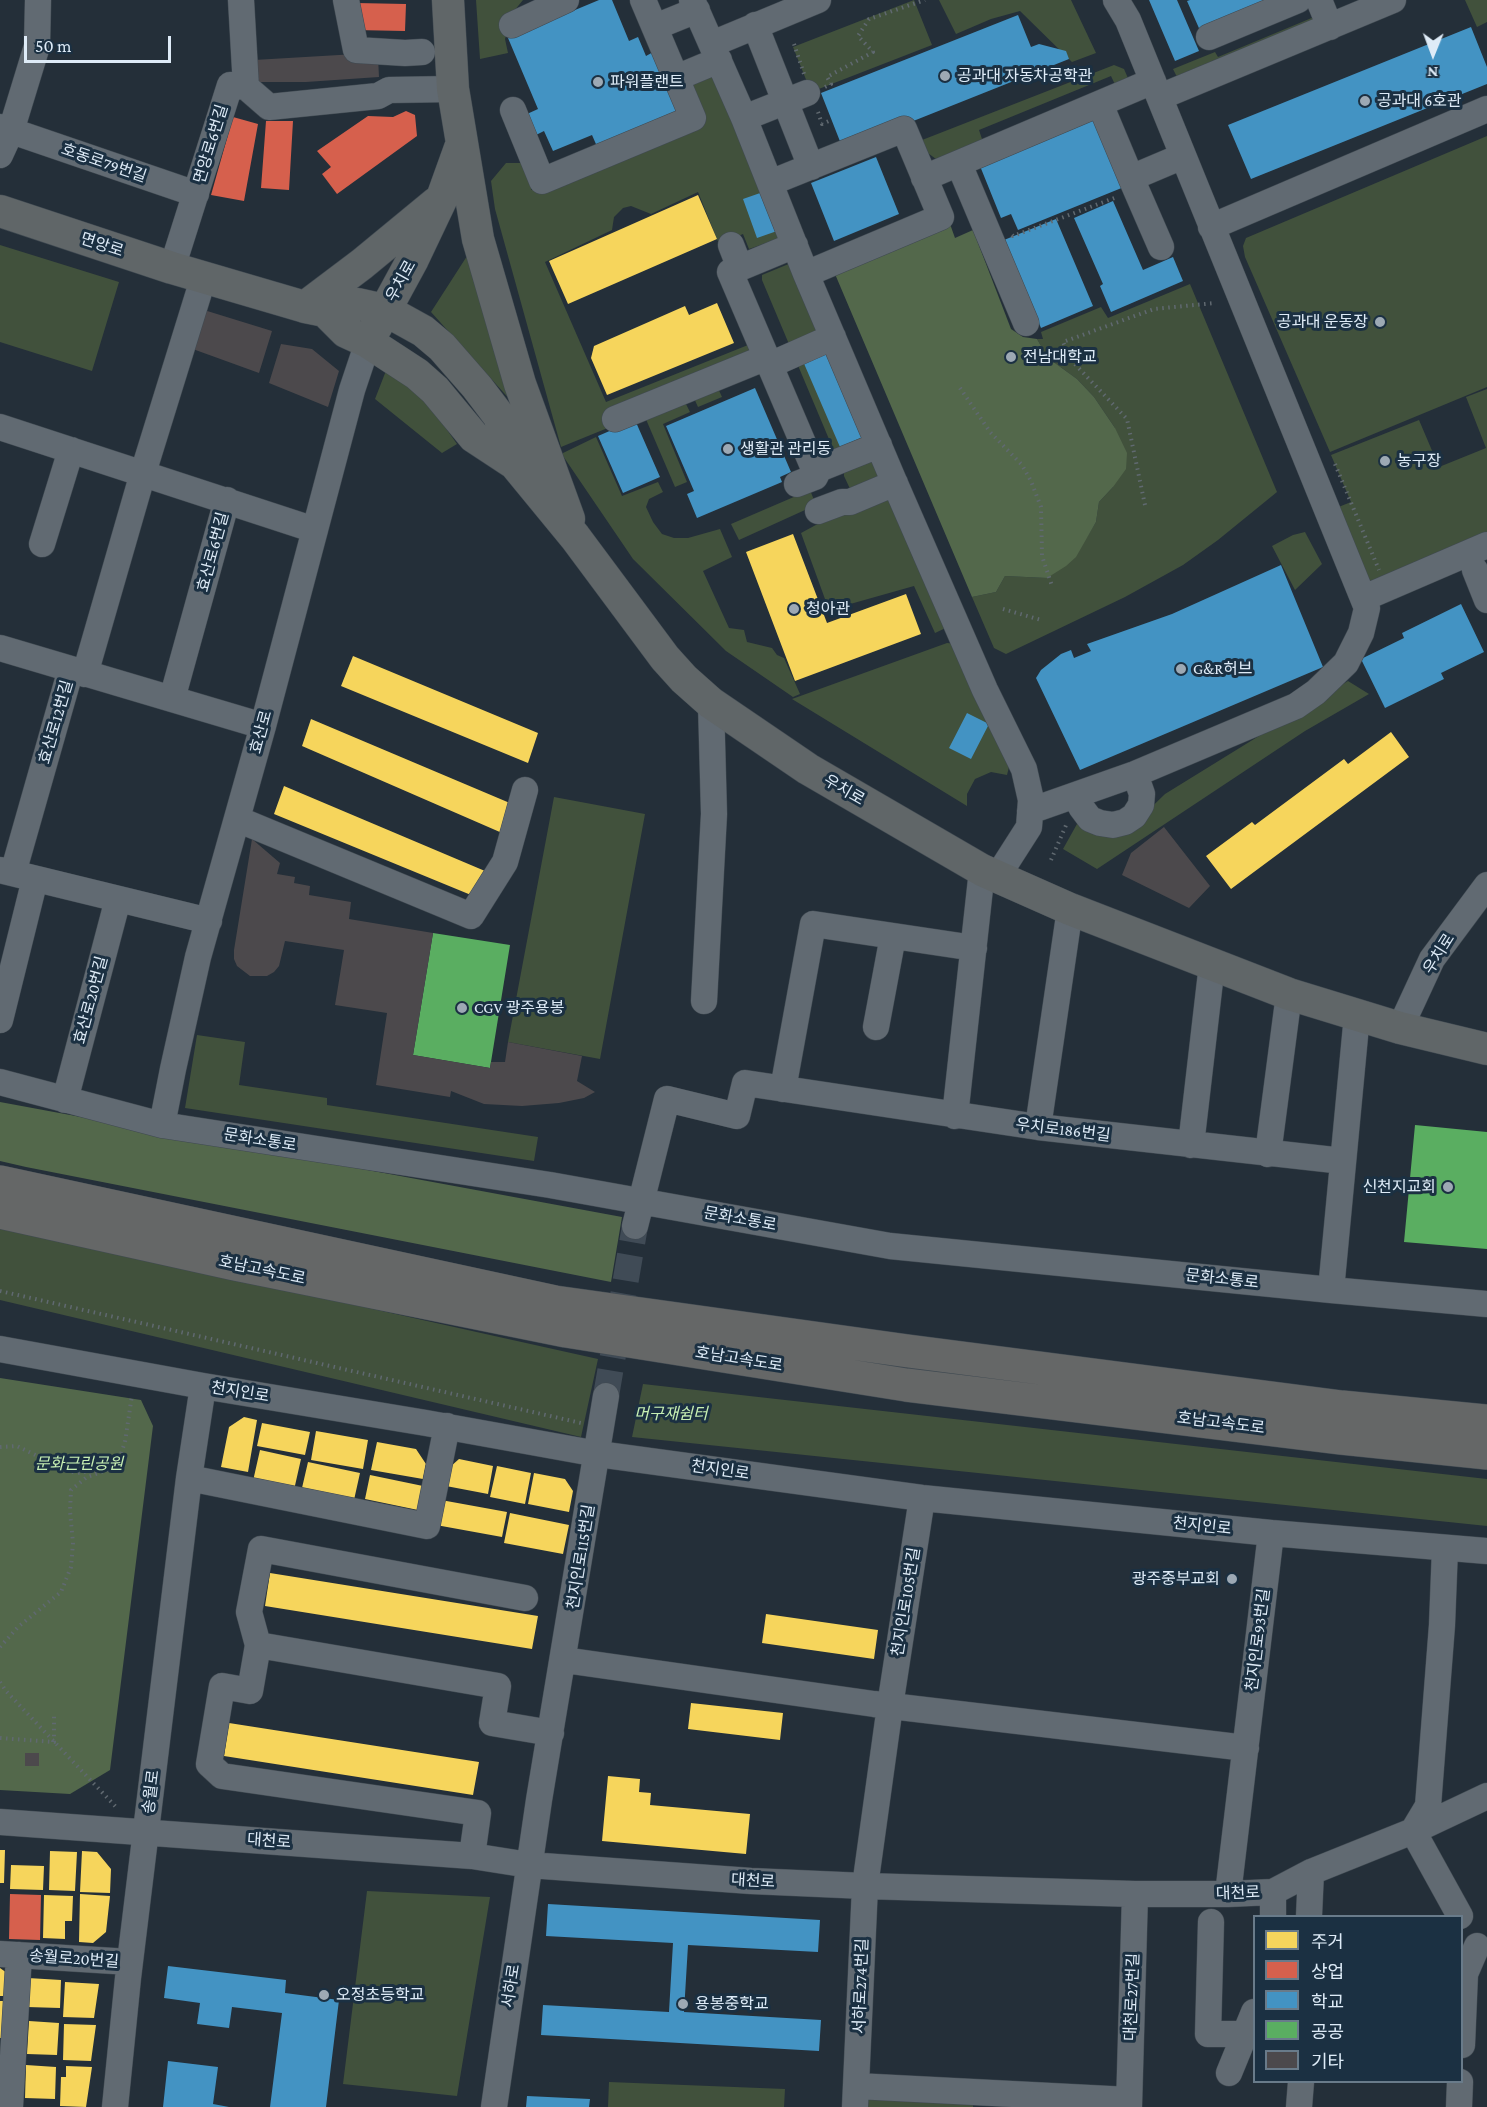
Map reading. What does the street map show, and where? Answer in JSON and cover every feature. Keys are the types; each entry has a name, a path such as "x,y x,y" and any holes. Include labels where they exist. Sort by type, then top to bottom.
{"highway":[{"name":"호남고속도로","path":"0,1182 555,1302 919,1353 1342,1407 1487,1421"},
{"name":"호남고속도로","path":"0,1212 234,1264 577,1333 906,1385 1341,1438 1487,1453"}],"main road":[{"name":"우치로","path":"448,0 453,89 461,147 442,198 413,259 385,310 433,339 477,387 499,416 515,464"},
{"path":"461,147 478,239 503,326 520,384 575,537"},
{"path":"315,309 365,261 442,198"},
{"name":"면앙로","path":"0,211 172,267 315,309 346,332 368,342"},
{"name":"면앙로","path":"315,309 358,304 385,310"},
{"path":"368,342 385,310"},
{"name":"우치로","path":"368,342 417,374 435,390 474,437 515,464 575,537 665,658 684,679 711,703 808,768 990,873 1070,909 1289,994 1400,1028 1487,1049"}],"street":[{"name":"면앙로6번길","path":"172,267 230,85 246,87 241,0"},
{"path":"346,0 356,50 422,52"},
{"path":"512,25 566,0"},
{"path":"513,110 542,181 693,118 643,0"},
{"path":"676,78 755,25 818,0"},
{"path":"1030,811 1072,803 1296,706 1316,692 1346,663 1364,624 1367,608 1128,20 1116,0"},
{"path":"1209,37 1298,0"},
{"path":"1319,0 1330,27"},
{"path":"924,178 1100,104 1156,89 1330,27 1393,0"},
{"path":"655,27 694,5 744,118 806,274 895,483 985,690 1024,769 1031,800 1029,827 990,873 974,948 955,1116"},
{"path":"0,155 6,129 37,46 38,10"},
{"path":"755,25 804,95 811,167"},
{"path":"246,87 269,107 378,96 389,90 453,89"},
{"path":"744,118 804,95"},
{"path":"1100,104 1161,247"},
{"path":"1211,227 1487,109"},
{"name":"호동로79번길","path":"6,129 196,194"},
{"path":"771,183 904,129 940,218 806,274"},
{"path":"1134,184 1183,156"},
{"path":"959,164 1026,323"},
{"path":"795,244 736,256 730,272 814,467 822,468 879,445"},
{"path":"143,473 204,276"},
{"path":"615,419 833,337"},
{"name":"효산로","path":"162,1125 177,1047 208,921 263,726 352,390 368,342"},
{"name":"효산로6번길","path":"0,427 315,530"},
{"path":"42,544 71,450"},
{"path":"797,484 815,477 822,468"},
{"path":"822,468 842,502"},
{"name":"효산로12번길","path":"16,874 41,775 114,576 143,473"},
{"path":"818,511 895,483"},
{"name":"효산로6번길","path":"172,699 227,500"},
{"path":"1364,598 1487,545"},
{"path":"1475,570 1487,600"},
{"name":"효산로12번길","path":"0,648 263,726"},
{"path":"704,1001 714,814 711,703"},
{"path":"1072,803 1090,819 1100,823 1113,825 1125,822 1134,816 1141,805 1142,794 1135,774"},
{"path":"237,819 471,916 505,862 525,790"},
{"path":"0,1020 16,874 208,921"},
{"name":"우치로","path":"1400,1028 1432,959 1487,885"},
{"name":"효산로20번길","path":"65,1100 118,899"},
{"path":"1038,1127 1070,909"},
{"path":"783,1089 813,924 974,948"},
{"path":"876,1027 893,936"},
{"path":"1191,1145 1212,964"},
{"path":"1268,1154 1289,994"},
{"path":"1331,1290 1358,1015"},
{"name":"문화소통로","path":"0,1083 162,1125 642,1201 890,1246 1487,1304"},
{"name":"우치로186번길","path":"642,1201 667,1100 737,1116 745,1083 1038,1127 1343,1161"},
{"path":"635,1226 642,1201"},
{"name":"천지인로","path":"0,1349 598,1454 922,1498 1271,1533 1487,1551"},
{"name":"송월로","path":"115,2107 130,1962 189,1478 203,1386"},
{"name":"천지인로115번길","path":"529,1865 606,1396"},
{"path":"189,1478 427,1526 447,1426"},
{"name":"천지인로105번길","path":"865,1886 922,1498"},
{"name":"천지인로93번길","path":"1228,1894 1271,1533"},
{"path":"1445,1548 1442,1625 1428,1806 1413,1831 1459,1915"},
{"path":"472,1856 478,1813 222,1776 209,1764 222,1686 250,1691 258,1645 249,1612 261,1549 525,1598"},
{"path":"258,1645 498,1686 492,1723 551,1733"},
{"path":"564,1660 890,1706 1246,1748"},
{"name":"대천로","path":"0,1822 472,1856 529,1865 751,1881 1135,1894 1228,1894 1273,1904 1311,1872 1413,1831 1487,1796"},
{"name":"서하로","path":"494,2107 529,1865"},
{"path":"1309,1915 1311,1872"},
{"name":"서하로274번길","path":"865,1886 856,2097 986,2093"},
{"name":"대천로27번길","path":"986,2093 1129,2103 1135,1894"},
{"path":"1211,1922 1208,2034 1250,2023"},
{"path":"1463,1922 1482,1955 1465,1974 1463,2010"},
{"name":"송월로20번길","path":"10,2106 9,1955 130,1962"},
{"path":"1229,2073 1250,2023"},
{"path":"1299,2107 1301,2083"},
{"path":"1458,2107 1460,2083"}],"path":[{"path":"804,95 831,84 827,77 873,52 858,36 869,20 925,0"},
{"path":"1008,226 1013,236 1134,184"},
{"path":"1145,505 1127,418 1071,360 1063,342 1154,309 1215,303"},
{"path":"960,388 990,432 1022,465 1030,481 1041,507 1042,556 1052,586"},
{"path":"1334,461 1380,571 1386,568"},
{"path":"1003,609 1041,620"},
{"path":"1051,860 1070,818 1072,803"},
{"path":"0,1291 601,1428"},
{"path":"0,1647 18,1627 61,1592 71,1567 74,1543 70,1511 71,1490 87,1478 116,1468 125,1442 132,1391"},
{"path":"0,1447 17,1446 68,1471 77,1473 113,1468"},
{"path":"0,1682 116,1806"},
{"path":"54,1715 54,1742"},
{"path":"0,1738 54,1742"}],"green space":[{"path":"476,0 523,0 514,11 505,39 508,53 480,59"},
{"path":"914,0 932,45 811,92 793,47"},
{"path":"939,0 1071,0 1096,53 1072,62 1020,11 991,19 956,34"},
{"path":"1465,0 1487,0 1487,22 1477,27"},
{"path":"1314,17 1319,28 1181,85 1173,69 1215,52 1218,57"},
{"path":"1114,65 1124,69 1131,85 1118,91 1111,76 979,130 985,148 936,159 917,142"},
{"path":"712,75 727,111 733,114 781,238 749,249 743,234 719,244 698,192 651,214 631,206 623,208 614,217 612,230 545,262 606,402 753,343 763,364 716,384 722,397 698,407 692,394 683,398 690,412 663,424 687,482 675,487 645,417 647,412 561,447 495,209 491,181 506,163 524,163 531,179 531,190 704,120 689,84"},
{"name":"공과대 운동장","path":"1487,136 1487,387 1330,452 1245,257 1243,246 1246,238"},
{"path":"950,224 955,238 973,230 1011,329 1023,337 1037,339 1048,358 1077,379 1094,397 1115,428 1127,453 1126,469 1099,502 1096,522 1076,557 1047,578 1005,576 996,592 972,597 835,274"},
{"path":"478,239 549,443 431,312"},
{"path":"0,245 119,282 92,371 0,342"},
{"path":"791,263 870,443 834,451 762,280 762,275"},
{"path":"1190,284 1277,492 1183,565 1125,597 1006,654 994,648 972,597 996,592 1005,576 1047,578 1087,537 1096,522 1099,502 1113,487 1115,428 1094,397 1077,379 1048,358 1037,339 1043,339 1041,332 1101,307 1108,318"},
{"path":"389,363 412,380 457,444 442,453 375,399"},
{"path":"1487,389 1487,539 1371,586 1336,508 1351,502 1331,455 1419,420 1439,467 1486,448 1466,397"},
{"path":"596,437 622,496 658,482 663,492 649,499 646,507 662,534 674,538 688,538 720,529 732,557 703,571 729,628 744,630 747,642 772,648 777,655 784,658 800,694 793,697 726,651 633,559 563,456 563,453"},
{"path":"875,455 884,480 852,493 844,476 844,470"},
{"path":"888,486 950,626 935,633 914,586 829,610 801,533"},
{"path":"810,490 816,505 739,540 731,524"},
{"path":"1305,532 1322,564 1295,590 1272,546 1293,535"},
{"path":"947,643 958,644 1009,767 1007,775 991,772 975,779 967,794 967,806 792,699"},
{"path":"1348,681 1369,694 1305,731 1097,869 1063,849 1077,824 1086,822 1129,829 1165,794"},
{"path":"554,797 645,814 600,1059 508,1042"},
{"path":"197,1035 245,1042 239,1085 327,1098 327,1105 538,1137 534,1161 185,1108"},
{"path":"0,1102 622,1217 611,1282 0,1161"},
{"path":"0,1226 598,1359 581,1437 0,1300"},
{"name":"문화근린공원","path":"0,1378 141,1400 153,1426 110,1770 70,1794 0,1790"},
{"name":"머구재쉼터","path":"643,1384 1487,1479 1487,1526 632,1437"},
{"path":"367,1891 490,1897 457,2096 343,2084"},
{"path":"609,2082 785,2089 784,2107 608,2107"},
{"path":"872,2091 973,2098 973,2107 861,2107"}],"building: 주거":[{"path":"698,195 717,239 568,304 549,261"},
{"path":"717,303 734,343 607,395 591,358 594,346 685,306 689,315"},
{"name":"청아관","path":"793,534 827,623 906,594 921,634 795,681 746,552"},
{"path":"353,656 538,733 528,763 341,686"},
{"path":"311,719 524,809 509,836 302,746"},
{"path":"1391,732 1409,757 1231,889 1206,856 1252,822 1255,825 1344,759 1348,764"},
{"path":"284,786 485,871 471,895 274,814"},
{"path":"244,1417 257,1420 248,1472 221,1467 229,1427"},
{"path":"262,1423 310,1432 305,1455 257,1446"},
{"path":"316,1431 368,1440 363,1469 311,1460"},
{"path":"377,1442 416,1449 426,1464 423,1479 371,1470"},
{"path":"260,1450 301,1459 294,1490 253,1481"},
{"path":"459,1459 493,1466 488,1494 446,1486 450,1467"},
{"path":"308,1462 360,1473 354,1500 302,1488"},
{"path":"497,1466 531,1473 525,1504 490,1497"},
{"path":"534,1473 565,1479 573,1491 569,1512 528,1504"},
{"path":"370,1475 423,1486 418,1510 365,1499"},
{"path":"441,1500 507,1512 502,1537 436,1525"},
{"path":"510,1513 569,1525 563,1554 504,1543"},
{"path":"270,1573 538,1616 532,1649 265,1606"},
{"path":"766,1614 878,1630 874,1659 762,1643"},
{"path":"691,1703 783,1713 780,1740 688,1729"},
{"path":"229,1723 479,1762 473,1795 224,1756"},
{"path":"608,1776 640,1779 639,1792 651,1793 650,1805 750,1814 746,1854 602,1841"},
{"path":"0,1850 5,1850 4,1883 0,1883"},
{"path":"50,1851 77,1852 75,1891 49,1890"},
{"path":"82,1851 97,1852 111,1869 110,1893 80,1892"},
{"path":"11,1865 44,1866 43,1890 10,1889"},
{"path":"80,1894 110,1896 106,1932 93,1943 79,1942"},
{"path":"44,1895 73,1896 72,1921 65,1921 65,1939 43,1938"},
{"path":"0,1968 7,1973 6,1996 0,1996"},
{"path":"28,1978 61,1980 60,2008 27,2007"},
{"path":"65,1982 99,1984 94,2018 63,2017"},
{"path":"0,2001 4,2001 2,2038 0,2038"},
{"path":"29,2021 59,2023 57,2055 27,2054"},
{"path":"64,2024 96,2025 91,2061 63,2060"},
{"path":"26,2065 56,2067 55,2099 25,2098"},
{"path":"66,2066 92,2067 86,2107 60,2106 61,2077 66,2077"}],"building: 상업":[{"path":"356,3 406,4 405,31 355,30"},
{"path":"406,111 415,115 417,136 337,194 322,174 331,167 317,151 368,116 393,117"},
{"path":"233,117 258,124 244,201 211,195"},
{"path":"266,121 293,121 289,190 261,188"},
{"path":"10,1894 41,1895 40,1940 9,1939"}],"building: 학교":[{"name":"파워플랜트","path":"599,0 612,0 629,41 638,37 646,56 655,51 683,116 599,151 592,135 553,151 544,131 536,135 527,114 538,109 508,38"},
{"path":"1149,0 1177,0 1199,51 1175,61"},
{"path":"1285,0 1202,35 1187,1"},
{"name":"공과대 자동차공학관","path":"1018,15 1031,47 1039,44 1066,51 1069,59 843,149 821,93"},
{"name":"공과대 6호관","path":"1471,27 1487,67 1487,84 1251,179 1228,125"},
{"path":"1096,118 1124,187 1018,230 1011,214 1001,218 980,166"},
{"path":"876,157 899,214 834,241 811,183"},
{"path":"763,192 777,231 757,238 743,199"},
{"path":"1113,201 1143,270 1173,257 1183,281 1111,312 1100,286 1103,284 1074,218"},
{"path":"1056,219 1093,306 1041,328 1004,240"},
{"path":"821,342 863,437 840,447 799,352"},
{"name":"생활관 관리동","path":"755,388 791,472 780,477 782,482 697,518 687,494 694,491 666,426"},
{"path":"635,420 660,477 623,493 598,436"},
{"name":"G&R허브","path":"1281,565 1323,667 1080,770 1036,678 1041,670 1061,654 1071,650 1074,658 1091,651 1087,644 1172,614"},
{"path":"1461,604 1484,652 1441,673 1444,679 1385,708 1361,659 1404,638 1402,633"},
{"path":"967,713 989,724 971,759 949,748"},
{"path":"548,1904 820,1920 818,1952 688,1945 684,2012 821,2020 819,2051 541,2035 543,2005 669,2012 673,1943 546,1936"},
{"path":"168,1966 286,1980 285,1993 339,2000 326,2107 270,2107 282,2013 232,2007 229,2028 197,2024 200,2003 164,1998"},
{"path":"168,2061 218,2067 213,2104 229,2107 163,2107"},
{"path":"527,2096 590,2099 589,2107 526,2107"}],"building: 공공":[{"path":"433,933 510,945 490,1068 413,1055"},
{"name":"신천지교회","path":"1415,1125 1487,1132 1487,1249 1404,1242"}],"building: 기타":[{"path":"356,54 378,57 379,77 306,82 255,82 254,60"},
{"path":"204,310 272,331 259,373 190,348"},
{"path":"281,344 312,349 339,371 328,407 269,383"},
{"path":"1164,827 1210,886 1189,908 1122,875 1131,853"},
{"path":"252,839 280,863 277,874 295,877 294,883 310,886 309,895 351,902 349,919 433,933 413,1055 490,1068 491,1062 505,1062 508,1042 582,1056 577,1081 595,1092 584,1098 559,1103 522,1106 484,1104 451,1091 450,1097 376,1085 387,1013 335,1005 344,950 285,941 279,966 267,976 250,976 237,966 234,950"},
{"path":"25,1753 39,1753 39,1766 25,1766"}],"tunnel":[{"path":"606,1396 635,1226"}],"place":[{"name":"공과대 자동차공학관","path":"945,76"},
{"name":"파워플랜트","path":"598,82"},
{"name":"공과대 6호관","path":"1365,101"},
{"name":"공과대 운동장","path":"1380,322"},
{"name":"전남대학교","path":"1011,357"},
{"name":"생활관 관리동","path":"728,449"},
{"name":"농구장","path":"1385,461"},
{"name":"청아관","path":"794,609"},
{"name":"G&R허브","path":"1181,669"},
{"name":"CGV 광주용봉","path":"462,1008"},
{"name":"신천지교회","path":"1448,1187"},
{"name":"광주중부교회","path":"1232,1579"},
{"name":"오정초등학교","path":"324,1995"},
{"name":"용봉중학교","path":"683,2004"}]}
